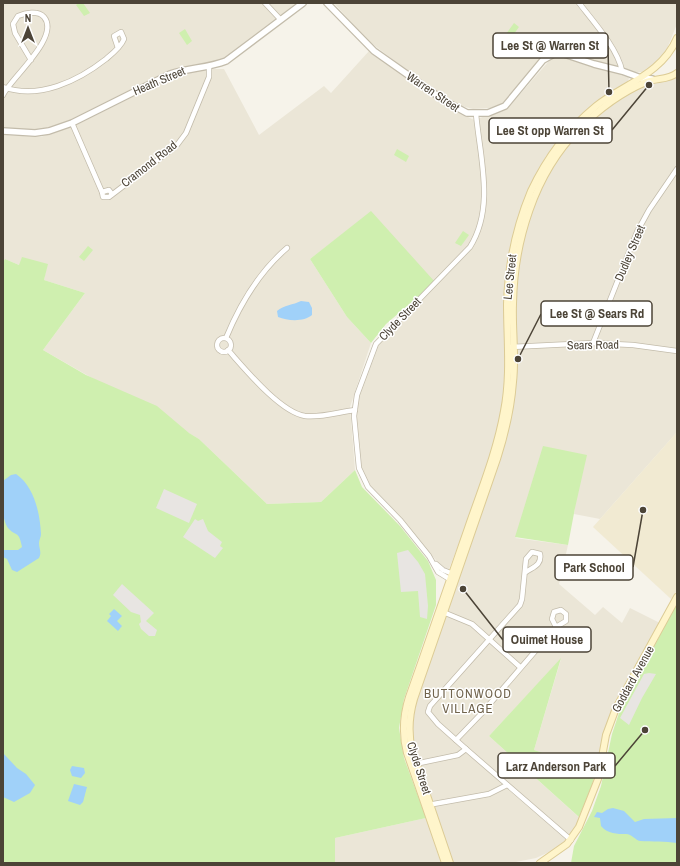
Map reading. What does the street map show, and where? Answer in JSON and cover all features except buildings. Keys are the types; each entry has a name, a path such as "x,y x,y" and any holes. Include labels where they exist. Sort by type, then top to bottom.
{"main road":[{"name":"Lee Street","path":"512,347 507,303 510,268 518,231 535,183 553,153 574,126 608,98 641,78 660,64 675,46 677,38"},
{"path":"660,64 657,73 660,78"},
{"name":"Lee Street","path":"453,578 498,437 508,382 512,347 513,303 517,255 530,209 547,172 571,137 595,114 622,95 640,85 660,78 675,76"},
{"name":"Clyde Street","path":"450,863 404,739 405,714 453,578"},
{"name":"Goddard Avenue","path":"540,863 559,851 570,840 582,822 595,787 606,735 616,708 677,598"},
{"name":"Clyde Street","path":"429,805 444,861"}],"street":[{"path":"265,3 280,19"},
{"name":"Heath Street","path":"3,131 42,132 72,123 170,74 186,69 209,66 226,61 303,3"},
{"name":"Warren Street","path":"327,3 377,53 465,113 476,114 493,111 507,104 538,66 552,54 564,54 641,78 660,78"},
{"path":"579,3 601,31 614,53 622,71"},
{"path":"3,95 5,88 31,60 42,44 46,30 46,20 42,15 37,13 18,16 13,24 15,33 31,60"},
{"path":"5,88 35,90 61,85 89,71 118,48"},
{"name":"Cramond Road","path":"72,123 103,197 105,198 177,145 186,133 209,77 209,66"},
{"name":"Clyde Street","path":"453,578 435,563 400,520 368,487 361,475 354,410 365,372 379,340 458,260 470,247 477,236 483,216 484,190 476,114"},
{"name":"Dudley Street","path":"593,343 637,232 649,210 677,169"},
{"path":"228,350 222,351 217,347 218,341 226,338 235,317 256,282 269,264 287,248"},
{"path":"226,338 231,344 228,350"},
{"name":"Sears Road","path":"512,347 593,343 633,345 677,351"},
{"path":"228,350 275,398 285,406 303,416 354,410"},
{"path":"526,572 520,605 428,709 429,715 466,750 570,840"},
{"path":"442,612 468,621 520,667"},
{"path":"456,740 481,714 556,627"},
{"path":"413,764 458,755 466,750"},
{"path":"429,805 489,794 507,785"}],"shaded area":[{"path":"3,3 299,3 222,61 172,72 83,115 50,129 36,131 3,129"},
{"path":"334,3 677,3 677,24 666,51 652,67 643,72 634,72 587,59 562,49 552,50 544,54 506,102 490,108 473,109 458,105 430,88 366,39"},
{"path":"369,51 456,111 474,120 508,108 549,61 557,56 564,56 583,64 626,75 629,78 628,81 594,104 558,140 546,156 529,188 512,241 506,276 505,375 499,429 475,502 449,569 442,567 400,519 368,487 360,468 355,416 358,397 378,343 434,282 371,212 310,259 347,317 371,343 350,407 355,470 321,502 267,504 199,439 43,350 85,293 44,280 47,264 19,265 5,259 3,262 3,135 41,137 81,121 150,86 181,73 204,69 224,69 259,135 324,86 331,93"},
{"path":"677,78 677,432 600,519 574,514 575,508 515,538 568,545 559,584 595,615 603,607 622,623 630,608 660,623 615,701 605,729 598,771 534,750 561,659 489,736 581,819 562,846 536,858 511,863 453,863 410,733 411,719 509,416 516,280 527,222 538,194 561,152 604,107 628,92 664,79"},
{"path":"677,432 677,591 671,599 593,527"},
{"path":"164,489 197,504 189,523 156,508"},
{"path":"195,519 198,521 203,519 208,531 222,542 220,546 223,548 215,558 183,537"},
{"path":"408,550 418,562 425,574 428,606 427,619 420,617 418,591 401,592 397,553"},
{"path":"122,584 154,613 146,621 157,630 155,636 149,636 141,629 139,624 141,622 140,615 131,612 113,595"},
{"path":"644,674 656,674 629,725 620,718"},
{"path":"426,818 441,863 335,863 335,838"}],"green space":[{"path":"83,3 90,13 84,16 76,5"},
{"path":"514,23 519,27 511,38 506,34"},
{"path":"185,29 192,41 187,45 179,33"},
{"path":"397,149 409,156 406,162 394,155"},
{"path":"371,211 435,282 386,324 371,343 347,317 310,259"},
{"path":"463,231 469,235 461,246 455,243"},
{"path":"88,246 93,250 84,261 79,257"},
{"path":"22,257 48,264 44,280 85,293 43,350 86,375 157,406 189,433 199,439 267,504 321,502 355,470 362,487 400,526 428,561 436,580 436,605 404,699 399,728 404,758 426,818 335,838 335,863 3,863 3,262 5,259 19,265"},
{"path":"543,446 587,455 568,545 515,537"},
{"path":"677,603 677,863 571,863 574,846 592,811 601,786 612,734 619,713"},
{"path":"561,658 534,750 596,770 592,785 579,817 489,736"}],"water":[{"path":"301,301 309,302 312,308 312,315 300,320 278,317 277,311"},
{"path":"16,474 22,479 32,493 39,517 41,534 39,542 39,558 17,572 12,570 7,559 3,557 3,550 18,550 22,547 20,538 8,528 5,523 2,498 3,481 11,475"},
{"path":"114,609 122,616 117,621 122,626 118,631 107,621 111,616 109,614"},
{"path":"3,753 17,768 26,774 35,785 30,793 14,802 3,797"},
{"path":"72,766 84,768 85,773 81,778 72,776 70,770"},
{"path":"74,784 87,787 83,802 80,805 68,801"},
{"path":"613,808 624,811 635,822 644,819 677,818 677,843 640,841 628,834 616,834 607,831 601,826 600,818 594,817 597,812 602,813"}],"place":[{"name":"Lee St opp Warren St","path":"649,85"},
{"name":"Lee St @ Warren St","path":"609,92"},
{"name":"Lee St @ Sears Rd","path":"518,359"},
{"name":"Park School","path":"643,510"},
{"name":"Ouimet House","path":"463,589"},
{"name":"Larz Anderson Park","path":"645,730"}],"district":[{"name":"BUTTONWOOD VILLAGE","path":"468,700"}]}
